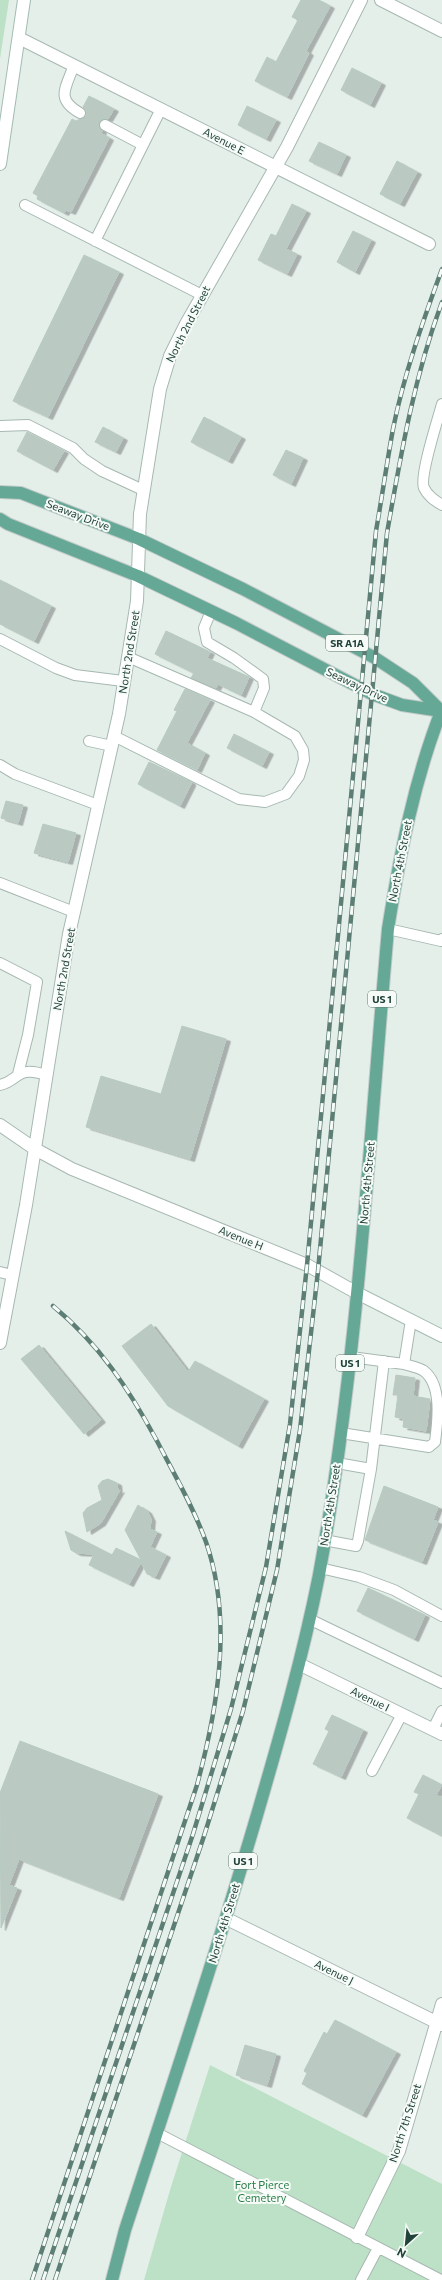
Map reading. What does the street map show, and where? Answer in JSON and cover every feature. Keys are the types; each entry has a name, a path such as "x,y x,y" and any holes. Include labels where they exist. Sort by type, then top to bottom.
{"main road":[{"name":"Seaway Drive","path":"0,492 21,493 138,539 243,589 375,658 413,683 442,711"},
{"name":"Seaway Drive","path":"0,519 8,524 138,576 211,611 372,694 402,705 442,711"},
{"name":"North 4th Street","path":"112,2280 125,2230 227,1919 299,1664 320,1568 337,1463 351,1357 388,929 398,868 412,804 427,751 442,711"}],"street":[{"path":"0,164 24,0"},
{"name":"North 2nd Street","path":"0,1343 35,1149 74,912 113,741 124,681 137,601 138,539 143,490 160,390 170,356 202,295 276,167 361,0"},
{"path":"380,0 442,31"},
{"name":"Avenue E","path":"19,38 429,244"},
{"name":"Avenue H","path":"0,1125 35,1149 72,1169 307,1265 357,1293 442,1336"},
{"name":"Avenue I","path":"299,1664 437,1732"},
{"name":"Avenue J","path":"227,1919 439,2023"},
{"name":"North 7th Street","path":"357,2237 399,2151 439,2023 442,2004"}],"lane":[{"path":"74,66 64,92 64,100 69,107 80,113"},
{"path":"95,241 161,109"},
{"path":"105,126 143,145"},
{"path":"25,205 202,295"},
{"path":"442,404 424,472 423,487 432,499 442,505"},
{"path":"0,426 28,425 73,448 84,459 102,471 143,490"},
{"path":"211,611 204,628 207,642 234,658 263,679 264,688 254,712"},
{"path":"0,639 56,668 75,675 124,681"},
{"path":"89,741 113,741 239,799 265,802 286,794 299,776 304,760 303,750 295,736 254,712 128,657"},
{"path":"0,765 15,774 98,805"},
{"path":"0,883 74,912"},
{"path":"388,929 442,941"},
{"path":"0,963 37,982 28,1035 18,1074"},
{"path":"0,1085 18,1074 34,1071 46,1075"},
{"path":"0,1272 12,1275"},
{"path":"404,1364 411,1320"},
{"path":"341,1433 429,1447 435,1442 441,1391 434,1379 424,1371 404,1364 351,1357"},
{"path":"324,1540 356,1546 358,1541 372,1468 384,1361"},
{"path":"337,1463 372,1468"},
{"path":"320,1568 359,1577 394,1590 442,1616"},
{"path":"309,1619 442,1683"},
{"path":"437,1732 442,1711"},
{"path":"372,1771 402,1714"},
{"path":"157,2133 441,2280"},
{"path":"361,2280 378,2248"}],"green space":[{"path":"0,0 9,0 0,59"},
{"name":"Fort Pierce Cemetery","path":"210,2065 442,2184 442,2280 144,2280 170,2190"}],"building":[{"path":"301,0 319,0 330,6 306,51 309,53 287,97 255,81 267,57 276,62 298,20 292,17"},
{"path":"352,68 381,83 370,105 341,90"},
{"path":"89,96 114,109 108,119 102,119 99,125 102,131 101,133 109,138 71,212 66,210 64,213 37,199 38,196 33,193 72,119 76,121 86,116 86,110 83,107"},
{"path":"247,106 276,120 266,139 238,125"},
{"path":"319,142 346,155 337,174 309,161"},
{"path":"397,161 417,172 400,204 380,194"},
{"path":"292,204 306,211 286,249 297,254 287,274 258,260 271,234 276,236"},
{"path":"353,231 371,240 355,272 337,262"},
{"path":"84,255 119,272 48,417 13,401"},
{"path":"204,417 241,437 228,461 191,442"},
{"path":"103,427 123,438 116,452 95,442"},
{"path":"27,432 64,451 53,470 17,451"},
{"path":"286,450 303,458 291,484 273,475"},
{"path":"0,580 51,606 34,641 0,624"},
{"path":"166,631 210,652 207,658 249,677 241,695 218,684 216,688 191,678 194,673 155,654"},
{"path":"185,689 210,700 187,743 205,753 197,770 157,750 177,711 174,710"},
{"path":"234,734 269,752 262,766 227,748"},
{"path":"149,762 191,782 180,806 138,784"},
{"path":"6,801 23,805 18,823 1,818"},
{"path":"43,824 76,833 68,862 34,853"},
{"path":"182,1026 226,1039 190,1159 86,1127 101,1076 161,1094"},
{"path":"151,1324 188,1372 195,1361 264,1399 238,1446 168,1406 122,1346"},
{"path":"39,1345 101,1420 84,1434 21,1359"},
{"path":"396,1375 415,1378 413,1396 430,1399 426,1431 403,1427 404,1419 395,1417 398,1395 393,1395"},
{"path":"108,1479 117,1483 118,1492 120,1490 101,1523 87,1532 83,1513 87,1508 102,1500 98,1486 102,1481"},
{"path":"384,1486 438,1507 433,1520 438,1522 422,1562 365,1540"},
{"path":"138,1505 147,1511 151,1519 150,1529 157,1532 150,1547 166,1555 155,1577 147,1574 141,1562 129,1584 89,1565 94,1554 76,1553 71,1550 65,1531 112,1555 116,1548 141,1560 125,1530"},
{"path":"368,1588 425,1615 414,1639 357,1611"},
{"path":"332,1715 363,1730 341,1777 313,1764 329,1731 325,1729"},
{"path":"20,1741 158,1794 119,1898 19,1859 9,1885 17,1888 1,1928 0,1793"},
{"path":"423,1775 442,1785 436,1795 442,1798 442,1836 407,1818 419,1794 414,1792"},
{"path":"335,2020 396,2052 362,2115 302,2084 307,2073 304,2071 324,2032 327,2034"},
{"path":"245,2045 276,2054 267,2085 236,2075"}],"railway":[{"path":"43,2280 193,1834 231,1709 266,1567 290,1424 307,1265 376,531 397,408 414,348 442,269"},
{"path":"55,2280 204,1836 243,1711 277,1570 300,1430 318,1271 387,533 409,416 432,330 442,302"},
{"path":"32,2280 197,1785 205,1755 216,1694 220,1664 221,1633 219,1602 214,1572 206,1542 183,1490 135,1403 112,1368 85,1336 53,1306"}]}
